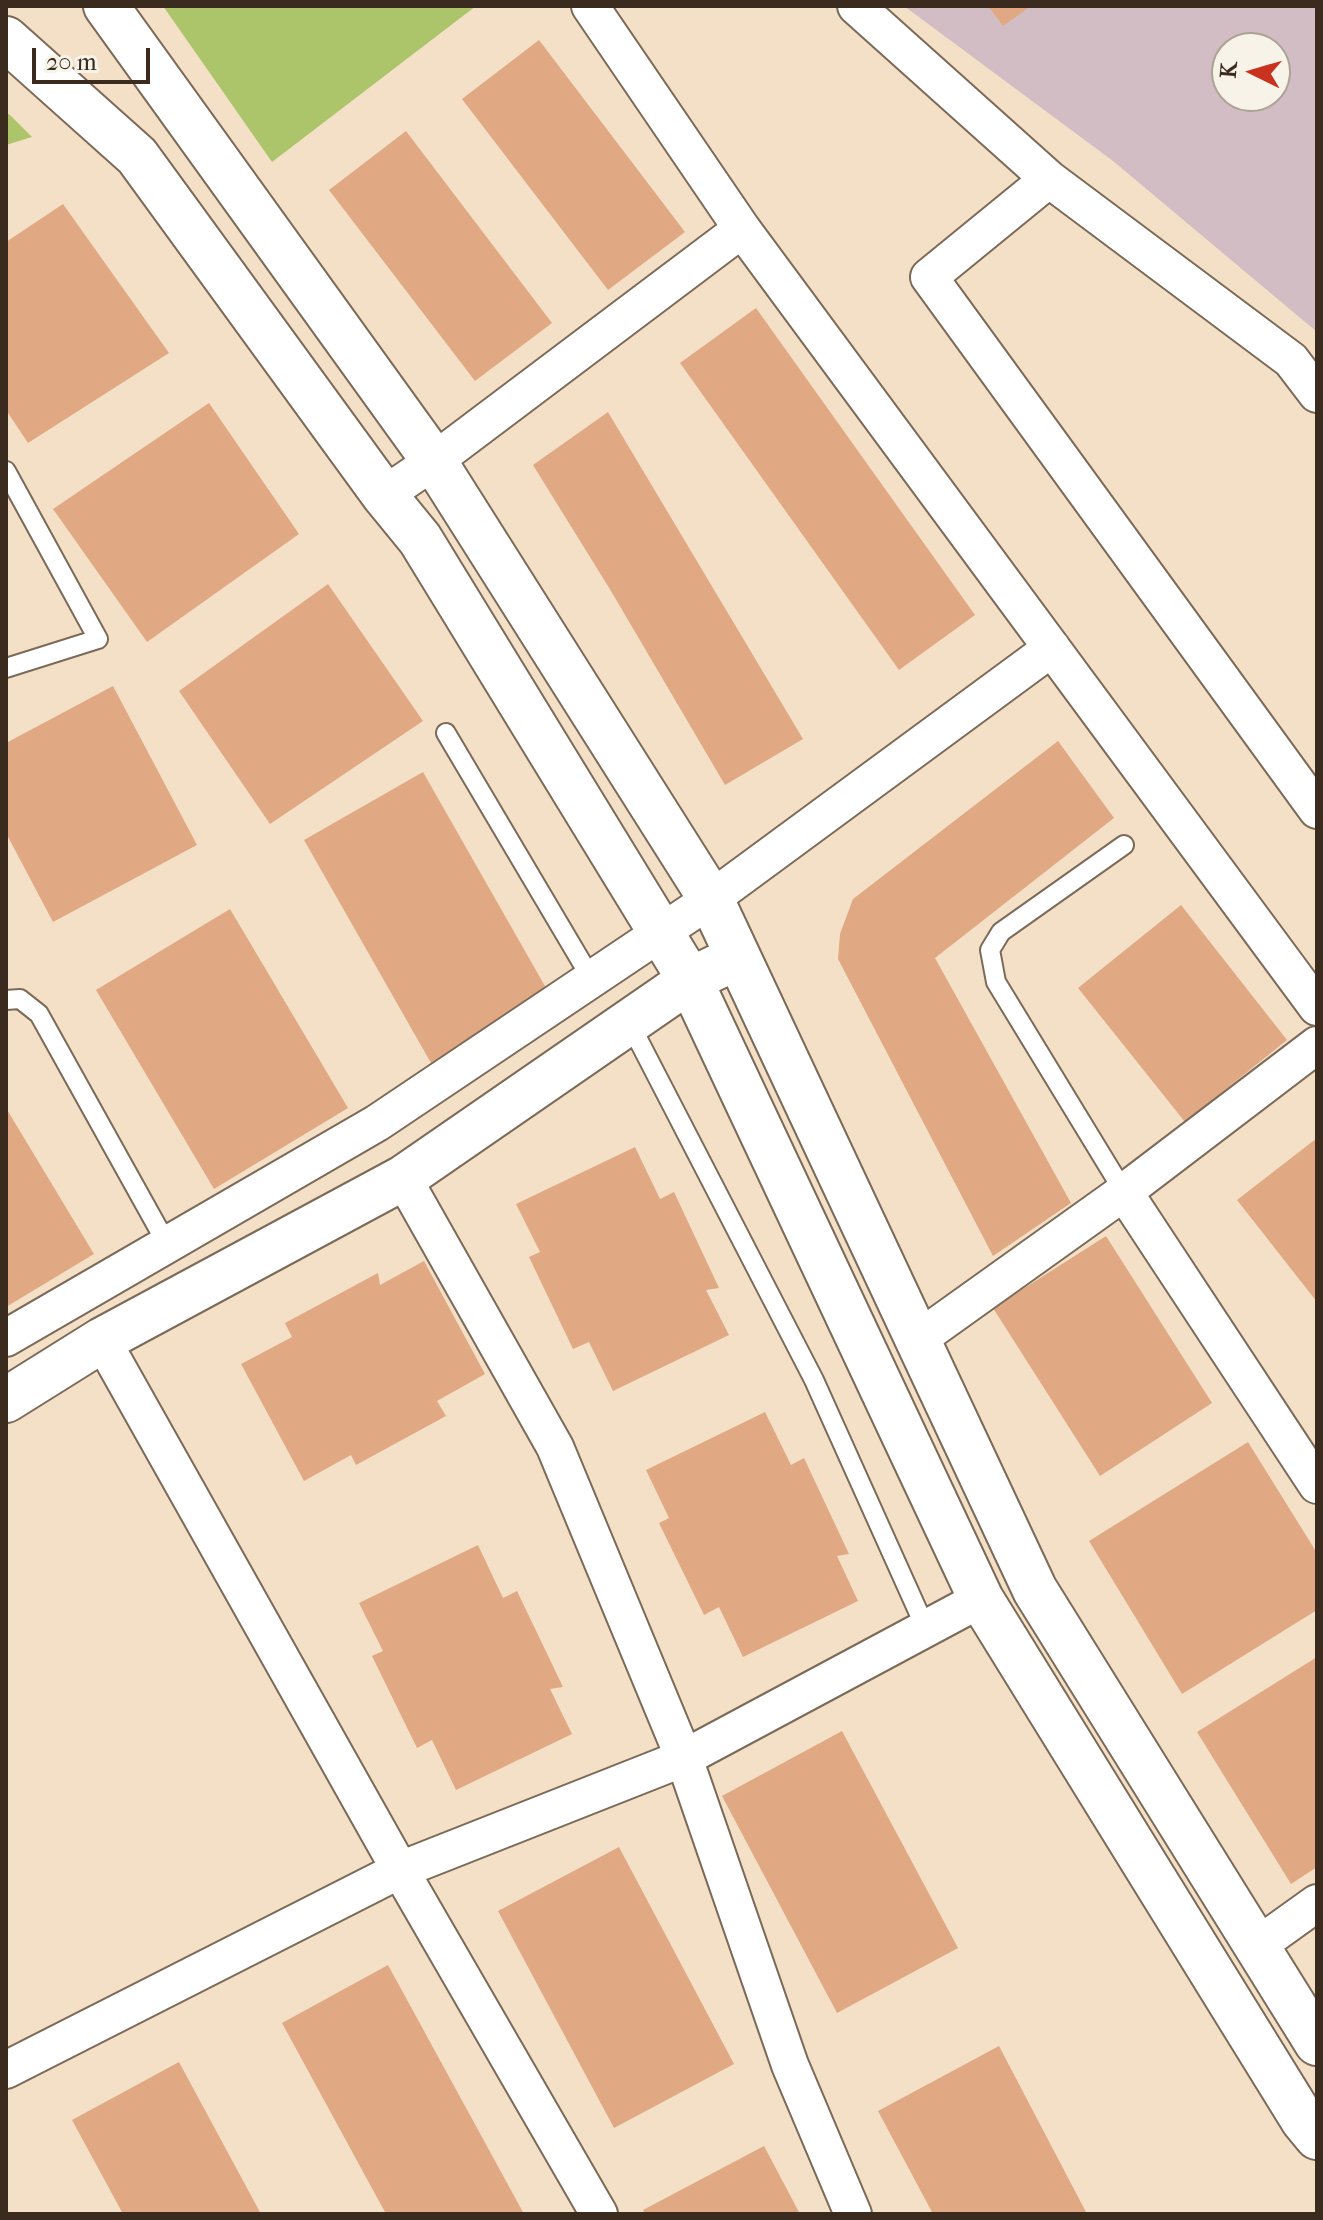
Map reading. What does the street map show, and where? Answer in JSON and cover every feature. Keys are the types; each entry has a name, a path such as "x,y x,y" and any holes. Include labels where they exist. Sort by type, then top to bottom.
{"street":[{"path":"106,6 434,461 711,899 1035,1590 1317,2043"},
{"path":"590,6 742,229 1317,1007"},
{"path":"856,6 1049,179 1291,360 1317,394"},
{"path":"6,39 137,156 384,495 420,539 690,980 981,1599 1294,2107 1317,2137"},
{"path":"1049,179 929,277 1317,810"},
{"path":"384,495 434,461 742,229"},
{"path":"6,1338 377,1123 711,899 1052,648"},
{"path":"6,1400 102,1340 403,1178 690,980 739,957"},
{"path":"917,1340 1124,1192 1317,1045"},
{"path":"403,1178 555,1447 684,1758 790,2065 853,2214"},
{"path":"1124,1192 1317,1485"},
{"path":"102,1340 400,1870 599,2214"},
{"path":"6,2070 400,1870 684,1758 981,1599"},
{"path":"1257,1946 1317,1903"}],"lane":[{"path":"6,471 98,639 6,668"},
{"path":"446,733 591,978"},
{"path":"1124,845 1001,932 990,950 996,982 1124,1192"},
{"path":"6,1000 20,999 39,1014 168,1246"},
{"path":"629,1022 814,1380 926,1629"}],"shaded area":[{"path":"904,6 1317,6 1317,332 1113,161"}],"green space":[{"path":"163,6 476,6 272,162"},
{"path":"6,113 10,115 32,137 6,145"}],"building":[{"path":"988,6 1031,6 1003,26"},
{"path":"539,40 685,232 608,290 462,99"},
{"path":"406,131 552,323 475,381 329,190"},
{"path":"63,204 169,353 28,443 6,410 6,242"},
{"path":"756,308 975,615 899,670 680,363"},
{"path":"209,403 299,534 147,642 53,509"},
{"path":"608,412 803,739 725,785 533,465"},
{"path":"328,584 423,721 270,824 179,691"},
{"path":"113,686 197,845 53,922 6,833 6,743"},
{"path":"1058,741 1114,818 935,958 1071,1203 993,1256 838,959 840,934 853,899"},
{"path":"423,772 554,1002 435,1070 304,840"},
{"path":"1181,905 1287,1040 1185,1122 1078,988"},
{"path":"230,909 348,1108 214,1189 96,990"},
{"path":"6,1108 94,1254 6,1307"},
{"path":"1317,1138 1317,1302 1237,1200"},
{"path":"635,1147 660,1199 674,1192 719,1288 706,1290 729,1335 613,1391 589,1342 573,1349 529,1257 540,1252 516,1204"},
{"path":"1106,1236 1212,1403 1100,1476 993,1308"},
{"path":"424,1261 485,1374 437,1401 446,1416 356,1465 351,1455 304,1481 241,1364 292,1337 285,1323 378,1273 380,1285"},
{"path":"765,1412 791,1465 804,1458 849,1554 837,1556 858,1601 743,1657 719,1607 704,1615 659,1523 669,1518 646,1470"},
{"path":"1248,1442 1317,1553 1317,1610 1182,1694 1089,1541"},
{"path":"478,1545 503,1598 517,1591 563,1687 550,1689 572,1734 456,1790 432,1740 417,1748 372,1656 383,1651 359,1603"},
{"path":"1317,1657 1317,1867 1291,1884 1197,1732"},
{"path":"842,1731 958,1948 837,2013 722,1796"},
{"path":"619,1847 734,2064 614,2128 498,1911"},
{"path":"388,1965 524,2214 386,2214 282,2023"},
{"path":"999,2046 1087,2214 933,2214 878,2111"},
{"path":"179,2062 261,2214 123,2214 72,2120"},
{"path":"764,2146 800,2214 645,2214 643,2210"}]}
